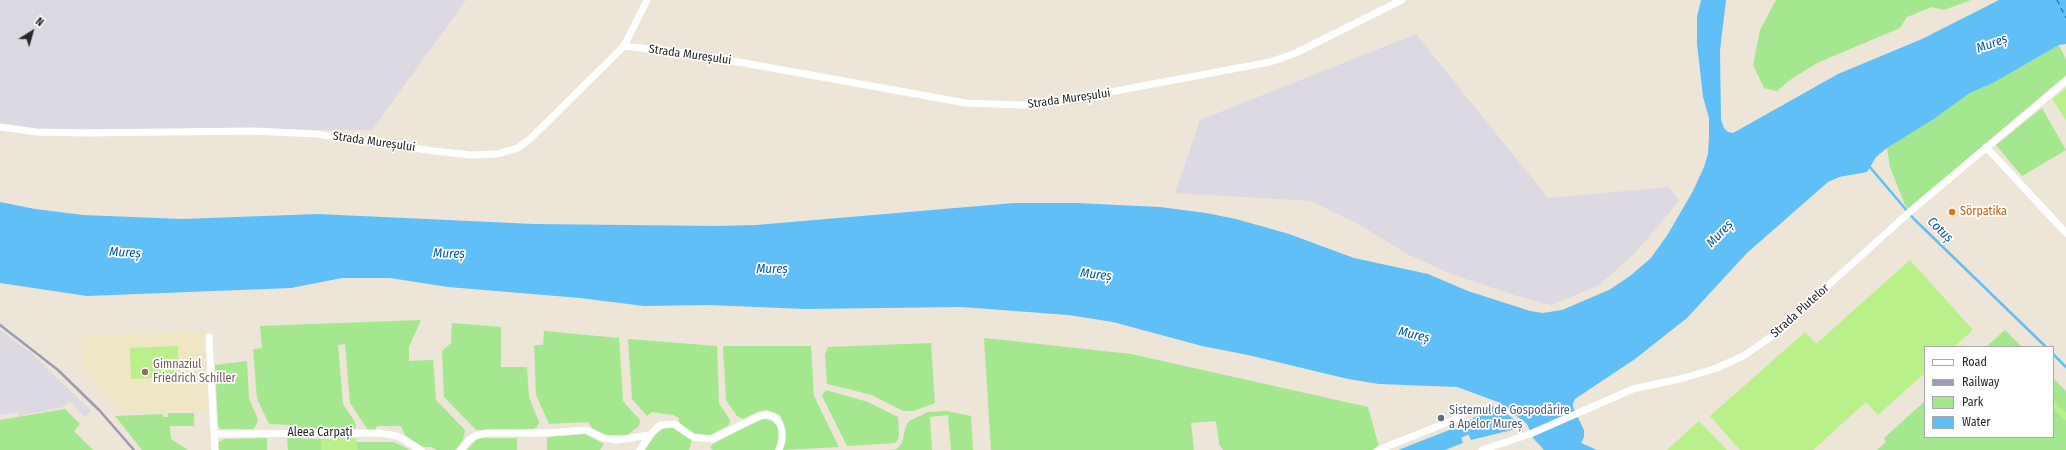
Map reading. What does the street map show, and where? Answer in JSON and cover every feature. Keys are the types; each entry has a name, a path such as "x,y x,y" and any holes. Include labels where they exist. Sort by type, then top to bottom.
{"street":[{"path":"624,46 640,18 647,0"},
{"name":"Strada Mureșului","path":"0,127 37,132 82,133 254,132 320,134 471,155 497,154 518,148 530,139 624,46 694,54 966,103 1007,105 1046,104 1270,62 1296,53 1402,0"},
{"name":"Strada Plutelor","path":"1482,450 1530,434 1633,389 1684,378 1717,368 1745,355 1772,336 1913,209 2066,81"},
{"path":"1986,147 2066,233"},
{"path":"209,337 215,450"},
{"path":"640,450 650,435 660,425 667,423 674,424 698,439 712,440 760,416 767,415 777,420 782,431 782,441 779,450"},
{"path":"1380,449 1461,417"},
{"path":"461,450 469,440 475,436 487,433 549,433 586,430 604,438 617,440 650,435"},
{"name":"Aleea Carpați","path":"214,434 380,433 397,436 421,450"}],"shaded area":[{"path":"0,0 466,0 372,130 35,129 0,123"},
{"path":"1416,34 1548,198 1669,187 1679,201 1635,253 1598,286 1551,305 1517,296 1451,274 1407,254 1360,225 1311,201 1175,193 1200,120"},
{"path":"0,330 31,353 91,411 85,417 70,401 63,407 19,416 18,412 0,415"},
{"name":"Gimnaziul Friedrich Schiller","path":"203,331 207,411 167,412 167,416 164,416 164,412 121,413 83,369 79,337"}],"green space":[{"path":"1776,0 1971,0 1944,10 1932,7 1907,17 1900,28 1817,63 1790,80 1777,91 1764,88 1753,65 1760,30"},
{"path":"2059,45 2066,60 2066,75 1909,209 1905,205 1890,167 1887,148 1934,119 1970,93 1993,83"},
{"path":"2066,88 2066,120 2052,99"},
{"path":"2042,108 2066,150 2022,176 1996,145"},
{"path":"1910,260 1973,330 1955,346 1924,346 1924,374 1878,415 1866,402 1813,450 1740,450 1710,416 1805,332 1816,344"},
{"path":"421,320 409,347 409,361 433,360 436,400 465,430 463,440 455,450 437,450 431,447 423,447 405,435 401,426 377,426 375,430 368,430 350,403 345,344 338,345 343,404 355,422 356,427 352,430 293,429 290,425 269,424 257,399 253,349 262,348 260,326"},
{"path":"452,323 501,327 501,367 527,367 529,397 539,422 537,427 533,429 476,430 444,397 442,351 451,343"},
{"path":"2005,330 2021,346 1987,346"},
{"path":"544,331 619,338 623,401 640,420 639,426 627,435 605,435 593,429 588,422 549,424 536,395 534,345 543,345"},
{"path":"984,338 1131,354 1368,407 1379,447 1371,450 1223,450 1219,444 1216,421 1191,423 1194,450 991,450"},
{"path":"628,339 717,346 719,403 730,420 729,425 710,435 698,435 689,431 679,422 679,418 673,415 652,412 647,416 632,399"},
{"path":"931,343 935,403 913,411 903,411 872,395 827,384 825,355 828,347"},
{"path":"178,346 179,377 131,379 130,348"},
{"path":"723,346 811,346 814,396 839,447 782,450 785,442 785,432 781,416 767,410 759,411 743,419 737,416 726,400"},
{"path":"247,361 249,399 258,419 257,424 253,429 220,429 218,425 215,365"},
{"path":"2054,379 2066,391 2066,450 1877,450 1886,442 1884,438 1924,402 1924,438 2054,438"},
{"path":"826,390 868,402 898,417 898,440 895,443 847,446 822,396"},
{"path":"2054,401 2066,413 2066,421 2054,409"},
{"path":"65,409 80,424 74,431 93,450 0,450 0,420"},
{"path":"947,411 971,416 973,450 951,450 948,415 930,417 932,450 889,450 897,449 902,443 906,426 909,421 928,412"},
{"path":"168,413 194,413 194,426 170,426 171,439 188,450 142,450 115,416 163,414 163,417 168,417"},
{"path":"765,419 772,421 777,425 780,435 775,450 713,450 710,448 713,444 759,420"},
{"path":"1699,421 1727,450 1667,450"},
{"path":"667,427 672,427 692,440 689,450 645,450 656,433"},
{"path":"585,434 604,444 600,450 547,450 547,437"},
{"path":"267,438 267,450 219,450 218,443 224,439"},
{"path":"287,438 321,439 321,450 288,450"},
{"path":"356,438 357,450 321,450 321,439"},
{"path":"478,438 517,438 517,450 467,450"},
{"path":"356,442 394,442 410,450 357,450"}],"water":[{"name":"Mureș","path":"1701,0 1726,0 1720,50 1721,120 1724,128 1728,132 1733,133 1838,74 1922,39 1999,0 2066,0 2066,44 2059,45 1993,83 1970,93 1934,119 1887,148 1876,157 1867,172 1839,177 1828,182 1747,253 1687,318 1635,359 1575,399 1573,407 1584,430 1584,437 1581,443 1597,450 1544,450 1533,438 1527,424 1498,402 1457,387 1379,384 1348,379 1248,355 1202,346 1113,322 1068,315 962,307 805,309 708,305 644,306 580,298 448,287 390,278 342,278 291,288 87,296 0,283 0,202 35,209 83,215 182,219 318,214 534,224 718,226 756,225 1014,203 1076,203 1160,207 1206,213 1236,219 1289,234 1354,258 1428,274 1468,291 1530,311 1543,313 1562,310 1609,290 1630,276 1651,258 1668,234 1693,191 1704,167 1708,154 1709,118 1703,97 1697,44 1697,17"},
{"path":"1493,406 1496,408 1497,406 1524,427 1471,440 1464,424"},
{"path":"1457,427 1463,443 1445,450 1398,450"}],"waterway":[{"name":"Cotuș","path":"1869,166 1914,219 2045,346"},
{"name":"Cotuș","path":"2054,355 2066,367"},
{"path":"1450,438 1476,427"}],"ferry route":[{"path":"2057,0 2066,18"}],"railway":[{"path":"0,325 58,370 100,411 134,450"}],"place":[{"name":"Sörpatika","path":"1952,212"},
{"name":"Gimnaziul Friedrich Schiller","path":"145,372"},
{"name":"Sistemul de Gospodărire a Apelor Mureș","path":"1441,418"}]}
